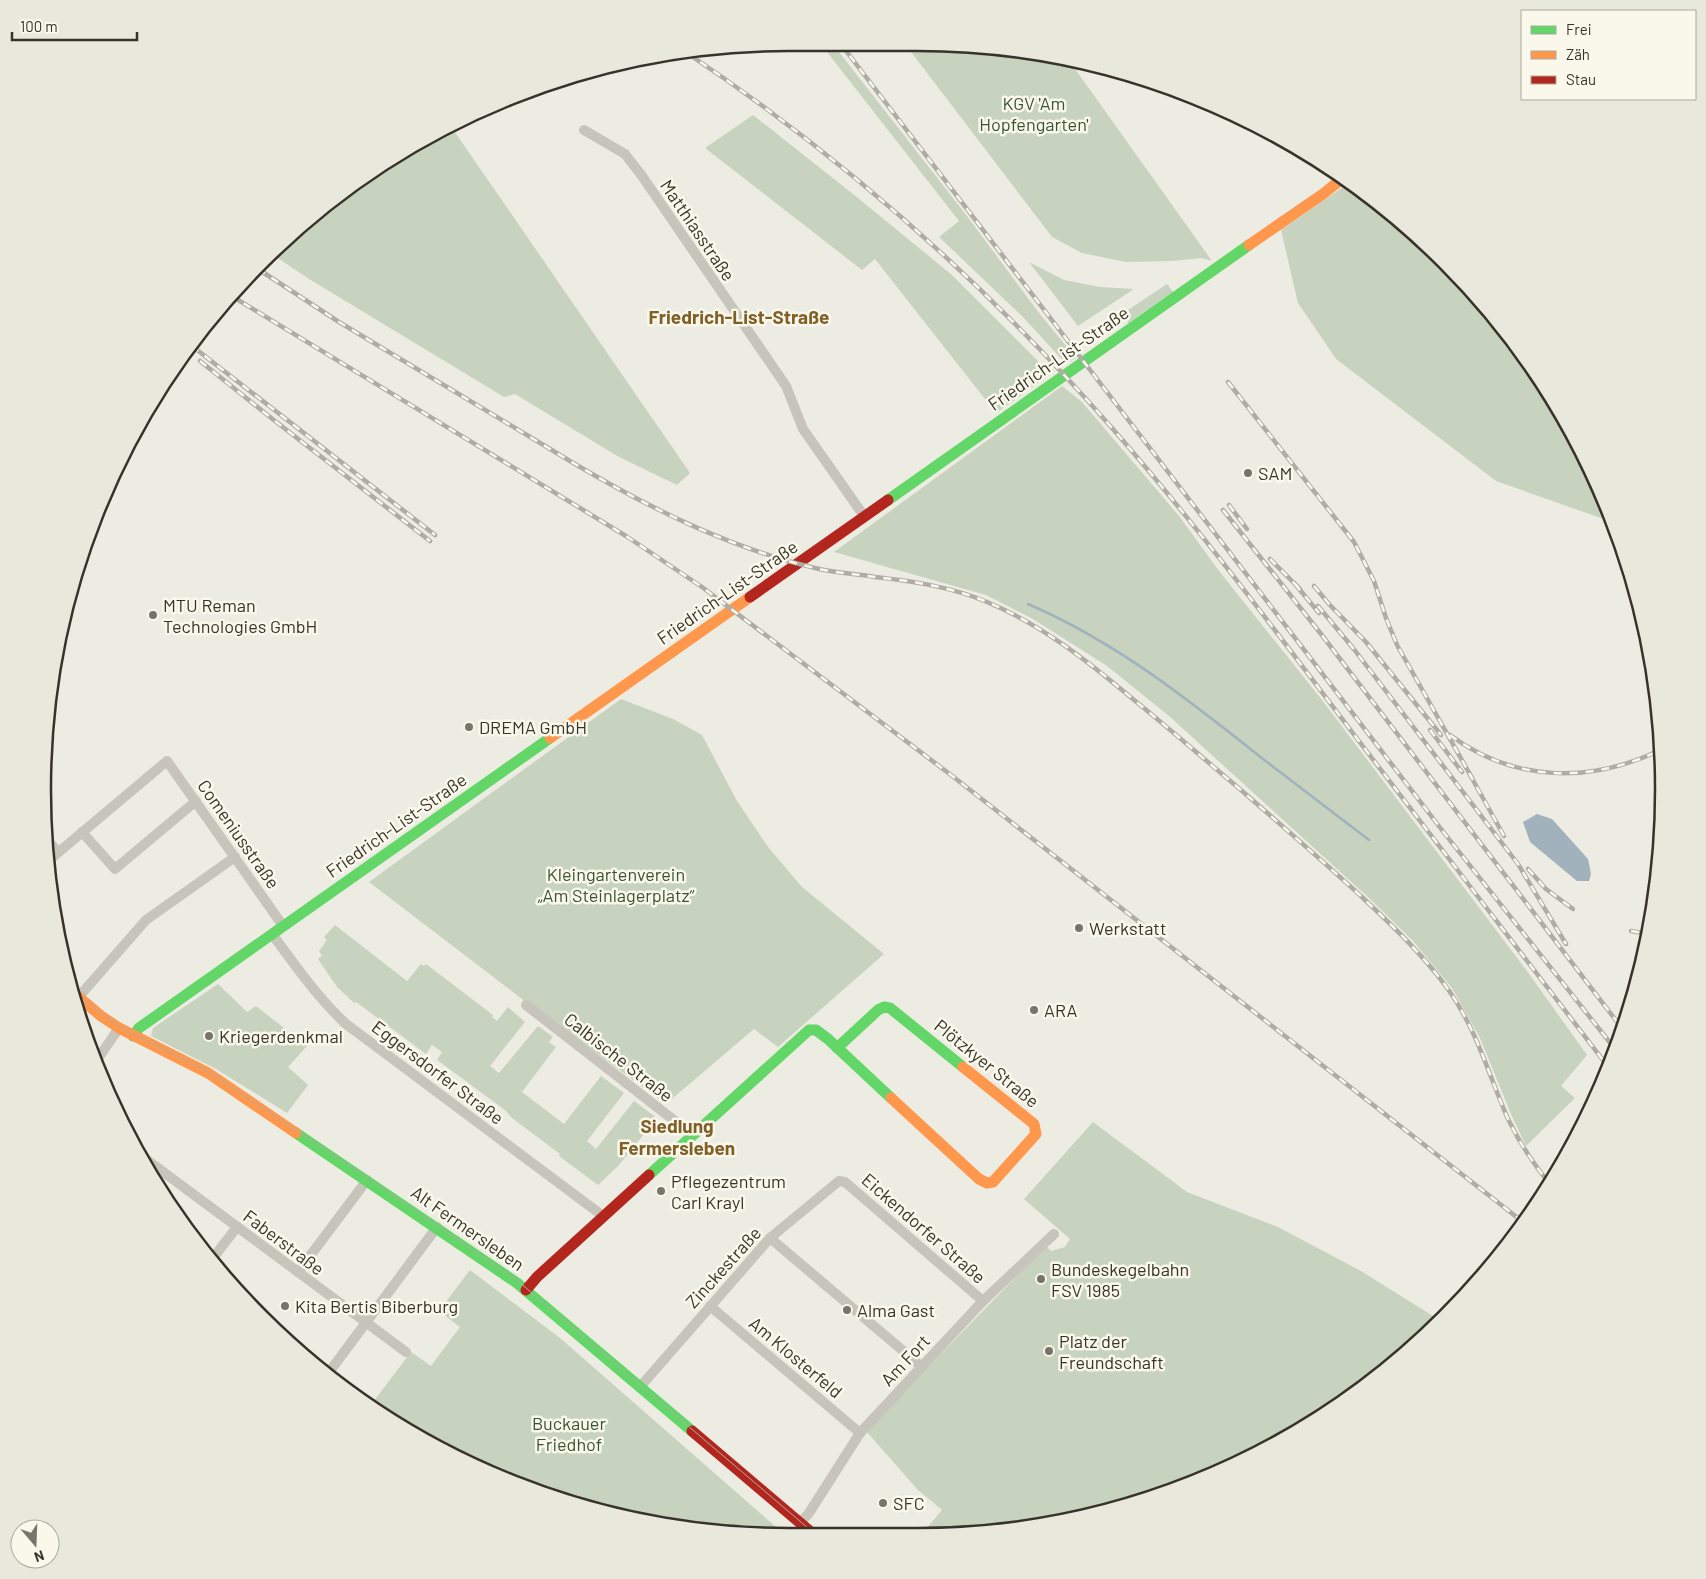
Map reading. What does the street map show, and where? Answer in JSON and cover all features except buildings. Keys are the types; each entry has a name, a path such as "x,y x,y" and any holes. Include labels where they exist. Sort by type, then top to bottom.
{"street":[{"name":"Matthiasstraße","path":"584,130 625,154 642,176 786,386 803,428 864,516"},
{"name":"Friedrich-List-Straße","path":"133,1036 149,1020 1337,183"},
{"name":"Comeniusstraße","path":"82,832 167,761 283,926"},
{"path":"55,855 82,832 114,869 196,801"},
{"path":"54,847 58,852"},
{"path":"80,994 146,920 235,857"},
{"name":"Eggersdorfer Straße","path":"272,934 330,1009 346,1024 602,1216"},
{"name":"Alt Fermersleben","path":"82,1001 119,1028 208,1073 526,1290 805,1528"},
{"name":"Calbische Straße","path":"526,1005 693,1135"},
{"name":"Plötzkyer Straße","path":"693,1135 809,1030 816,1030 828,1039 837,1048 979,1179 987,1183 993,1182 1036,1134 1034,1124 890,1008 884,1007 878,1010 837,1048"},
{"path":"101,1056 119,1028"},
{"path":"526,1290 535,1279 602,1216 693,1135"},
{"name":"Faberstraße","path":"154,1165 406,1352"},
{"path":"298,1272 367,1180"},
{"name":"Zinckestraße","path":"640,1387 770,1238 839,1181 842,1181"},
{"name":"Eickendorfer Straße","path":"842,1181 983,1301"},
{"path":"216,1254 237,1227"},
{"path":"332,1369 436,1227"},
{"name":"Am Fort","path":"800,1524 809,1513 860,1432 983,1301 1054,1234"},
{"path":"770,1238 920,1366"},
{"name":"Am Klosterfeld","path":"710,1306 860,1432"}],"green space":[{"path":"826,51 838,51 967,216 1039,313 1076,358 1066,364 1023,317 939,237 959,221"},
{"name":"KGV 'Am Hopfengarten'","path":"910,51 965,53 1013,58 1075,68 1212,261 1202,258 1126,262 1082,253 1052,237"},
{"path":"753,115 952,275 1051,374 996,413 875,259 862,270 705,148"},
{"path":"455,132 690,473 677,485 619,457 515,394 504,397 277,258 340,204 379,176 420,150"},
{"path":"1343,187 1403,234 1439,267 1472,303 1530,379 1556,420 1579,463 1604,519 1496,481 1336,359 1298,303 1281,230"},
{"path":"1029,262 1064,280 1100,287 1134,289 1078,326"},
{"path":"1167,284 1173,292 1128,323 1122,314"},
{"path":"1062,386 1082,402 1179,516 1219,571 1322,700 1527,971 1587,1055 1561,1086 1575,1098 1526,1146 1480,1038 1452,988 1413,941 1370,899 1169,716 1107,666 1033,619 986,595 834,552"},
{"name":"Kleingartenverein „Am Steinlagerplatz“","path":"621,699 673,719 702,735 737,801 768,847 802,887 884,954 778,1047 754,1029 666,1104 522,999 369,882"},
{"path":"335,925 407,981 421,964 424,966 426,964 493,1015 492,1017 497,1021 508,1007 525,1022 490,1066 499,1073 538,1026 553,1037 549,1042 556,1047 522,1092 564,1124 601,1076 624,1093 587,1141 596,1149 634,1101 657,1118 618,1166 598,1185 559,1156 560,1154 512,1118 505,1110 437,1060 442,1052 432,1045 426,1054 356,1002 354,1003 337,987 318,959 322,956 319,951 327,940 324,937"},
{"path":"218,984 247,1012 256,1006 307,1046 288,1067 308,1085 287,1113 216,1069 151,1036 153,1028"},
{"path":"1093,1122 1187,1192 1278,1227 1361,1271 1434,1317 1366,1375 1327,1403 1286,1429 1243,1452 1199,1472 1154,1489 1108,1503 1061,1514 965,1526 927,1528 942,1510 918,1490 866,1431 1046,1246 1051,1251 1065,1247 1070,1239 1024,1199"},
{"name":"Buckauer Friedhof","path":"470,1270 560,1338 777,1527 741,1526 645,1514 598,1503 552,1489 507,1472 463,1452 420,1429 379,1403 375,1400 411,1352 431,1366 460,1327 439,1311"}],"water":[{"path":"1537,814 1552,819 1588,859 1591,874 1589,881 1577,881 1530,842 1523,822"}],"waterway":[{"path":"1028,604 1091,636 1151,674 1369,840"}],"tram line":[{"path":"81,996 122,1028 209,1072 519,1282 808,1528"}],"railway":[{"path":"846,51 1445,834 1610,1043"},
{"path":"694,58 802,136 912,226 964,274 1064,375 1144,465 1205,540 1603,1061"},
{"path":"262,272 339,322 575,464 633,497 693,526 787,561 819,569 917,583 960,592 1007,611 1064,645 1161,722 1241,790 1364,899 1420,955 1441,979 1460,1007 1476,1039 1512,1128 1544,1177"},
{"path":"237,299 626,536 702,587 951,775 1517,1218"},
{"path":"197,350 435,535"},
{"path":"200,361 430,541"},
{"path":"1228,382 1354,542 1374,581 1397,645 1472,778"},
{"path":"1229,505 1247,529"},
{"path":"1223,510 1321,634 1617,1022"},
{"path":"1270,559 1300,589"},
{"path":"1295,584 1319,613"},
{"path":"1314,586 1366,642 1441,735"},
{"path":"1318,606 1353,648 1518,864 1566,944"},
{"path":"1430,730 1462,772"},
{"path":"1450,735 1474,751 1500,762 1552,773 1579,773 1607,769 1653,753"},
{"path":"1469,773 1504,836"},
{"path":"1528,869 1546,889 1573,909"},
{"path":"1631,931 1641,933"}],"traffic: fast":[{"path":"888,500 1249,245"},
{"path":"133,1036 139,1028 550,738"},
{"path":"837,1048 878,1010 884,1007 890,1008 963,1067"},
{"path":"649,1175 809,1030 816,1030 828,1039 891,1098"},
{"path":"296,1133 517,1283 692,1431"}],"traffic: slow":[{"path":"1249,245 1337,183"},
{"path":"550,738 750,597"},
{"path":"82,1000 119,1028 208,1073 296,1133"},
{"path":"891,1098 979,1179 987,1183 993,1182 1036,1134 1034,1124 963,1067"}],"traffic: jam":[{"path":"750,597 888,500"},
{"path":"526,1290 537,1277 649,1175"},
{"path":"692,1431 806,1528"}],"place":[{"name":"SAM","path":"1248,473"},
{"name":"MTU Reman Technologies GmbH","path":"153,615"},
{"name":"DREMA GmbH","path":"469,727"},
{"name":"Werkstatt","path":"1079,928"},
{"name":"ARA","path":"1034,1010"},
{"name":"Kriegerdenkmal","path":"209,1036"},
{"name":"Pflegezentrum Carl Krayl","path":"661,1191"},
{"name":"Bundeskegelbahn FSV 1985","path":"1041,1279"},
{"name":"Kita Bertis Biberburg","path":"285,1306"},
{"name":"Alma Gast","path":"847,1310"},
{"name":"Platz der Freundschaft","path":"1049,1351"},
{"name":"SFC","path":"883,1503"}],"district":[{"name":"Friedrich-List-Straße","path":"739,316"},
{"name":"Siedlung Fermersleben","path":"677,1136"}]}
